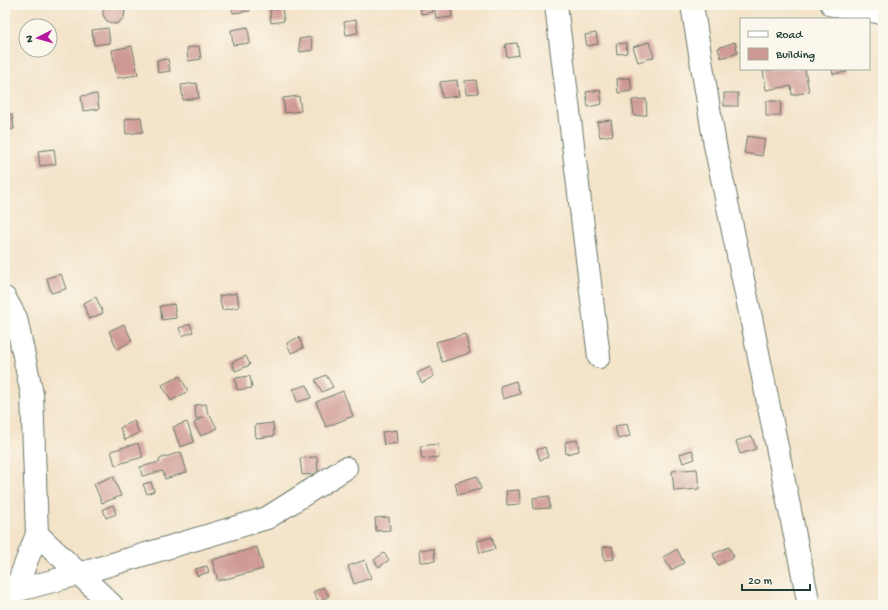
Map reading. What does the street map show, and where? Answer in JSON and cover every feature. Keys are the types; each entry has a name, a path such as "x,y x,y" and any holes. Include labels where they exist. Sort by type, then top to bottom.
{"street":[{"path":"556,5 599,357"},
{"path":"692,5 715,145 809,605"},
{"path":"832,5 883,13"},
{"path":"5,298 16,318 32,394 37,534 10,592"},
{"path":"10,592 79,574 267,518 346,468"},
{"path":"37,534 112,605"}],"building":[{"path":"106,5 123,5 125,10 124,18 115,24 107,21 103,15"},
{"path":"232,5 249,5 250,11 233,13"},
{"path":"420,5 432,5 433,12 421,14"},
{"path":"434,5 451,5 452,17 436,19"},
{"path":"282,8 284,21 271,23 270,10"},
{"path":"356,20 358,33 346,35 344,22"},
{"path":"248,27 250,43 233,45 231,30"},
{"path":"108,28 110,43 94,45 92,30"},
{"path":"596,33 598,44 587,46 585,35"},
{"path":"311,37 313,50 300,52 299,39"},
{"path":"649,42 654,57 638,62 633,47"},
{"path":"735,42 738,53 721,58 718,48"},
{"path":"517,43 519,55 507,57 505,44"},
{"path":"626,43 627,53 617,54 616,44"},
{"path":"132,46 138,75 117,78 112,50"},
{"path":"199,46 201,59 188,61 187,48"},
{"path":"168,59 170,71 158,73 157,60"},
{"path":"805,70 809,92 792,95 791,86 766,90 763,71"},
{"path":"832,70 846,70 847,72 833,74"},
{"path":"630,78 632,91 618,93 617,79"},
{"path":"457,80 459,96 442,98 440,82"},
{"path":"476,80 478,93 466,94 465,81"},
{"path":"197,83 199,98 183,100 181,85"},
{"path":"600,90 602,104 588,107 586,92"},
{"path":"724,93 738,93 738,106 724,106"},
{"path":"97,94 99,109 83,111 81,96"},
{"path":"299,96 301,111 285,113 283,98"},
{"path":"646,99 647,115 634,116 632,100"},
{"path":"766,101 781,101 780,116 766,116"},
{"path":"12,114 14,129 5,130 5,115"},
{"path":"141,117 143,132 126,134 125,119"},
{"path":"611,120 613,135 600,137 597,122"},
{"path":"747,136 765,139 762,156 744,153"},
{"path":"54,149 56,164 40,166 38,151"},
{"path":"61,274 66,289 51,293 47,278"},
{"path":"237,293 239,307 222,310 219,296"},
{"path":"96,297 103,313 89,319 83,303"},
{"path":"174,304 176,318 162,320 160,306"},
{"path":"124,324 132,341 117,349 109,331"},
{"path":"190,324 193,332 182,336 179,328"},
{"path":"465,334 470,353 442,362 436,342"},
{"path":"299,337 303,348 291,353 287,343"},
{"path":"246,356 250,365 235,371 232,362"},
{"path":"430,367 434,376 422,383 417,373"},
{"path":"326,375 333,387 322,392 315,380"},
{"path":"180,376 188,391 171,401 162,385"},
{"path":"250,376 252,388 237,390 235,378"},
{"path":"516,381 520,394 503,399 500,386"},
{"path":"307,385 311,398 297,402 293,389"},
{"path":"343,391 353,416 326,427 316,402"},
{"path":"206,404 208,415 209,414 217,428 201,436 194,423 204,417 196,419 195,405"},
{"path":"134,421 139,433 125,440 120,428"},
{"path":"187,422 194,442 180,447 173,427"},
{"path":"273,423 274,436 256,438 255,425"},
{"path":"627,424 630,436 618,439 615,426"},
{"path":"397,430 398,443 384,445 382,432"},
{"path":"752,436 756,449 740,454 736,441"},
{"path":"577,440 579,451 566,454 565,442"},
{"path":"138,443 143,457 115,465 111,451"},
{"path":"438,444 439,457 422,459 420,446"},
{"path":"545,447 548,457 540,460 537,450"},
{"path":"692,450 695,459 683,463 680,454"},
{"path":"181,452 187,472 165,479 163,471 142,476 140,467 160,462 159,459"},
{"path":"317,457 318,474 302,475 300,458"},
{"path":"697,469 699,489 674,491 672,471"},
{"path":"113,476 121,496 102,503 94,484"},
{"path":"477,476 481,489 458,495 455,483"},
{"path":"151,482 154,491 147,494 143,484"},
{"path":"519,490 520,504 507,505 506,491"},
{"path":"549,496 550,508 534,509 533,498"},
{"path":"113,505 116,514 106,518 103,509"},
{"path":"389,517 390,530 376,531 375,518"},
{"path":"492,537 495,549 480,553 477,541"},
{"path":"612,546 614,559 604,560 603,547"},
{"path":"257,547 263,569 218,581 212,560"},
{"path":"729,547 734,557 718,565 713,554"},
{"path":"434,549 435,561 420,562 419,550"},
{"path":"677,549 684,563 671,570 663,557"},
{"path":"384,553 389,560 379,567 374,560"},
{"path":"365,560 371,578 354,584 348,566"},
{"path":"207,566 209,572 197,576 195,569"},
{"path":"323,587 329,596 319,602 313,592"}]}
